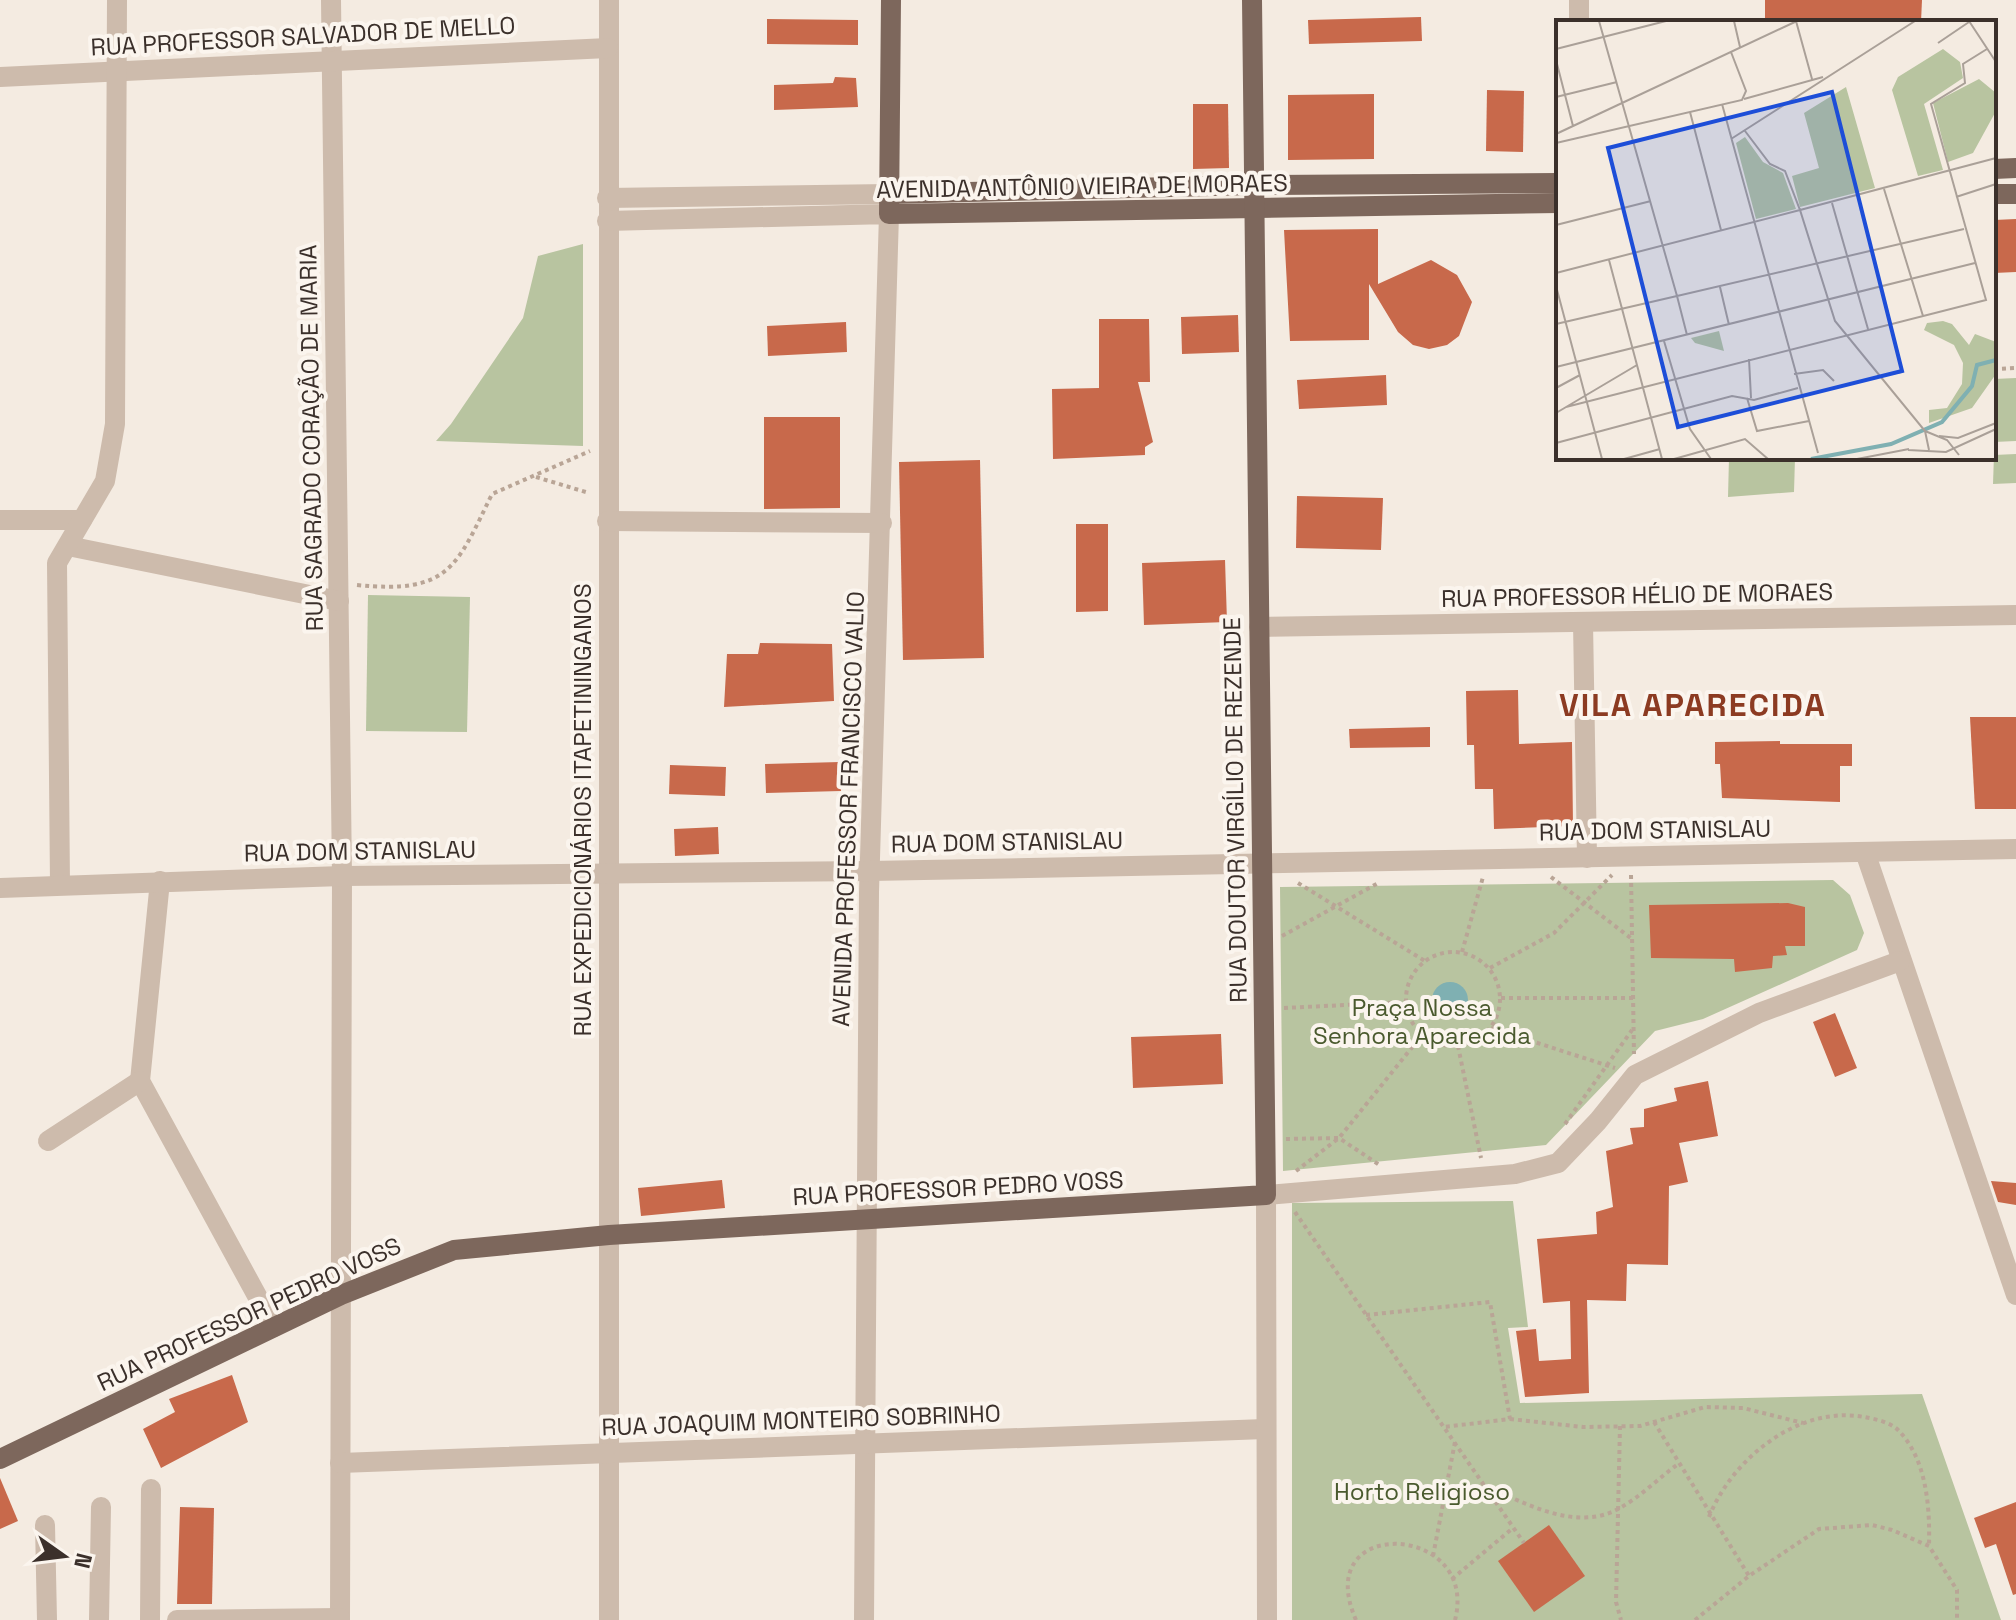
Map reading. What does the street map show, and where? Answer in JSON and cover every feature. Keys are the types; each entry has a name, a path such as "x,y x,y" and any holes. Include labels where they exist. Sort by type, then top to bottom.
{"main road":[{"name":"AVENIDA PROFESSOR FRANCISCO VALIO","path":"889,204 891,0"},
{"name":"RUA DOUTOR VIRGÍLIO DE REZENDE","path":"1252,0 1264,1139 1274,1195"},
{"path":"1996,169 2016,168"},
{"name":"AVENIDA ANTÔNIO VIEIRA DE MORAES","path":"889,204 1118,189 1556,183"},
{"path":"1118,189 1118,212"},
{"name":"AVENIDA ANTÔNIO VIEIRA DE MORAES","path":"889,204 1118,212 1556,203"},
{"name":"RUA PROFESSOR PEDRO VOSS","path":"0,1459 341,1295 454,1250 609,1235 1274,1195"}],"street":[{"path":"60,884 57,563 105,481 115,424 117,0"},
{"name":"RUA SAGRADO CORAÇÃO DE MARIA","path":"331,0 342,876 340,1619"},
{"name":"RUA EXPEDICIONÁRIOS ITAPETININGANOS","path":"609,0 609,1620"},
{"name":"RUA PROFESSOR SALVADOR DE MELLO","path":"0,77 608,48"},
{"name":"AVENIDA ANTÔNIO VIEIRA DE MORAES","path":"607,198 889,204"},
{"name":"AVENIDA ANTÔNIO VIEIRA DE MORAES","path":"607,221 889,204"},
{"name":"AVENIDA PROFESSOR FRANCISCO VALIO","path":"864,1620 870,871 889,204"},
{"path":"0,520 82,520"},
{"path":"607,521 882,523"},
{"path":"68,546 338,592"},
{"name":"RUA PROFESSOR HÉLIO DE MORAES","path":"1259,627 2016,615"},
{"path":"1583,622 1587,858"},
{"name":"RUA DOM STANISLAU","path":"0,888 342,876 870,871 2016,849"},
{"path":"1865,852 2016,1295"},
{"path":"160,881 140,1081 274,1327"},
{"name":"RUA PROFESSOR PEDRO VOSS","path":"1274,1195 1515,1174 1558,1163 1598,1121 1635,1075 1759,1013 1900,961"},
{"path":"48,1141 140,1081"},
{"name":"RUA DOUTOR VIRGÍLIO DE REZENDE","path":"1267,1620 1265,1429 1274,1195"},
{"name":"RUA JOAQUIM MONTEIRO SOBRINHO","path":"340,1463 1265,1429"},
{"path":"150,1620 151,1489"},
{"path":"99,1620 101,1507"},
{"path":"45,1525 47,1620"},
{"path":"177,1620 340,1619"}],"path":[{"path":"1996,369 2016,368"},
{"path":"338,592 397,589 453,567 469,546 492,494 607,444"},
{"path":"534,477 607,499"},
{"path":"1490,968 1554,933 1630,857"},
{"path":"1491,1028 1635,1075 1630,857"},
{"path":"1462,952 1488,858"},
{"path":"1527,858 1632,939"},
{"path":"1263,947 1422,859"},
{"path":"1261,862 1338,905 1425,961"},
{"path":"1462,952 1490,968 1501,998 1498,1014 1491,1028 1476,1041 1445,1046 1422,1035 1414,1026 1406,1002 1410,979 1425,961 1436,955 1462,952"},
{"path":"1501,998 1633,998"},
{"path":"1263,1010 1406,1002"},
{"path":"1561,1130 1634,1028"},
{"path":"1422,1035 1339,1138 1274,1195 1366,1315 1524,1543"},
{"path":"1458,1046 1484,1176"},
{"path":"1264,1139 1339,1138 1407,1183"},
{"path":"1366,1315 1490,1302 1510,1419"},
{"path":"1444,1427 1510,1419 1583,1427 1620,1426 1705,1407 1743,1408 1804,1424"},
{"path":"1709,1517 1718,1494 1759,1448 1804,1424 1851,1414 1896,1428 1913,1450 1930,1507 1929,1546 1957,1590 1957,1620"},
{"path":"1653,1421 1709,1517 1749,1576"},
{"path":"1620,1426 1616,1602 1621,1620"},
{"path":"1433,1556 1455,1442"},
{"path":"1484,1485 1557,1515 1592,1516 1617,1510 1678,1464"},
{"path":"1695,1620 1749,1576 1819,1529 1839,1526 1892,1530 1929,1546"},
{"path":"1452,1579 1513,1528"},
{"path":"1356,1620 1350,1586 1351,1570 1367,1551 1390,1542 1423,1548 1433,1556 1452,1579 1458,1595 1455,1620"}],"green space":[{"path":"583,244 583,446 436,441 451,424 523,318 538,256"},
{"path":"2016,378 2016,441 1996,442 1996,379"},
{"path":"2016,454 2016,483 1993,484 1996,455"},
{"path":"1729,460 1795,460 1794,492 1728,497"},
{"path":"368,595 470,597 467,732 366,731"},
{"name":"Praça Nossa Senhora Aparecida","path":"1833,880 1850,895 1864,933 1857,950 1703,1019 1655,1031 1546,1145 1283,1171 1280,887"},
{"name":"Horto Religioso","path":"1513,1201 1528,1327 1508,1328 1520,1403 1922,1394 2001,1620 1292,1620 1292,1203"}],"water":[{"path":"1450,982 1463,987 1468,1000 1463,1013 1450,1018 1437,1013 1432,1000 1437,987"}],"building":[{"path":"1765,0 1922,0 1921,20 1765,20"},
{"path":"1421,17 1422,41 1309,44 1308,20"},
{"path":"767,19 858,20 858,45 767,44"},
{"path":"835,77 856,78 858,107 774,110 774,85 833,83"},
{"path":"1487,90 1524,91 1523,152 1486,151"},
{"path":"1374,94 1374,159 1288,160 1288,95"},
{"path":"1193,104 1228,104 1229,168 1193,169"},
{"path":"2016,219 2016,272 1996,273 1996,220"},
{"path":"1378,229 1378,284 1431,260 1457,275 1472,302 1459,336 1447,345 1429,349 1413,345 1398,332 1369,284 1369,340 1290,341 1284,230"},
{"path":"1238,315 1239,352 1182,354 1181,317"},
{"path":"1099,319 1149,319 1150,382 1138,382 1153,442 1145,447 1145,455 1053,459 1052,389 1099,388"},
{"path":"846,322 847,352 768,356 767,326"},
{"path":"1386,375 1387,405 1299,409 1297,380"},
{"path":"764,417 840,417 840,508 764,509"},
{"path":"980,460 984,658 903,660 899,462"},
{"path":"1297,496 1383,498 1381,550 1296,548"},
{"path":"1076,524 1108,524 1108,611 1076,612"},
{"path":"1225,560 1227,622 1144,625 1142,563"},
{"path":"760,643 832,644 834,701 724,707 727,654 758,654"},
{"path":"1518,690 1519,744 1572,742 1573,826 1494,829 1493,789 1475,789 1474,745 1467,745 1466,691"},
{"path":"1970,717 2016,717 2016,809 1975,809"},
{"path":"1430,727 1430,747 1350,748 1349,729"},
{"path":"1780,741 1780,744 1852,744 1852,766 1840,766 1840,802 1722,798 1720,764 1715,764 1715,742"},
{"path":"840,762 841,791 766,793 765,764"},
{"path":"670,765 726,767 725,796 669,794"},
{"path":"718,827 719,854 675,856 674,829"},
{"path":"1788,903 1805,907 1805,946 1785,946 1787,955 1773,956 1772,968 1735,972 1734,959 1651,958 1649,905"},
{"path":"1835,1013 1857,1068 1835,1077 1813,1022"},
{"path":"1221,1034 1223,1084 1133,1088 1131,1037"},
{"path":"1708,1081 1718,1136 1679,1143 1688,1182 1669,1186 1668,1265 1627,1264 1626,1301 1587,1300 1589,1393 1525,1397 1516,1331 1536,1329 1539,1361 1571,1359 1570,1301 1543,1303 1537,1239 1597,1234 1596,1212 1613,1207 1606,1151 1633,1144 1630,1128 1644,1127 1644,1109 1677,1101 1674,1088"},
{"path":"722,1180 725,1208 641,1216 638,1188"},
{"path":"1991,1181 2016,1183 2016,1205 1998,1202"},
{"path":"232,1375 248,1422 161,1468 143,1429 175,1412 169,1399"},
{"path":"0,1478 18,1521 0,1529"},
{"path":"2016,1502 2016,1594 2013,1595 1996,1544 1985,1548 1974,1518"},
{"path":"180,1507 214,1508 212,1604 177,1604"},
{"path":"1549,1525 1585,1576 1534,1612 1498,1561"}],"district":[{"name":"VILA APARECIDA","path":"1693,705"}]}
